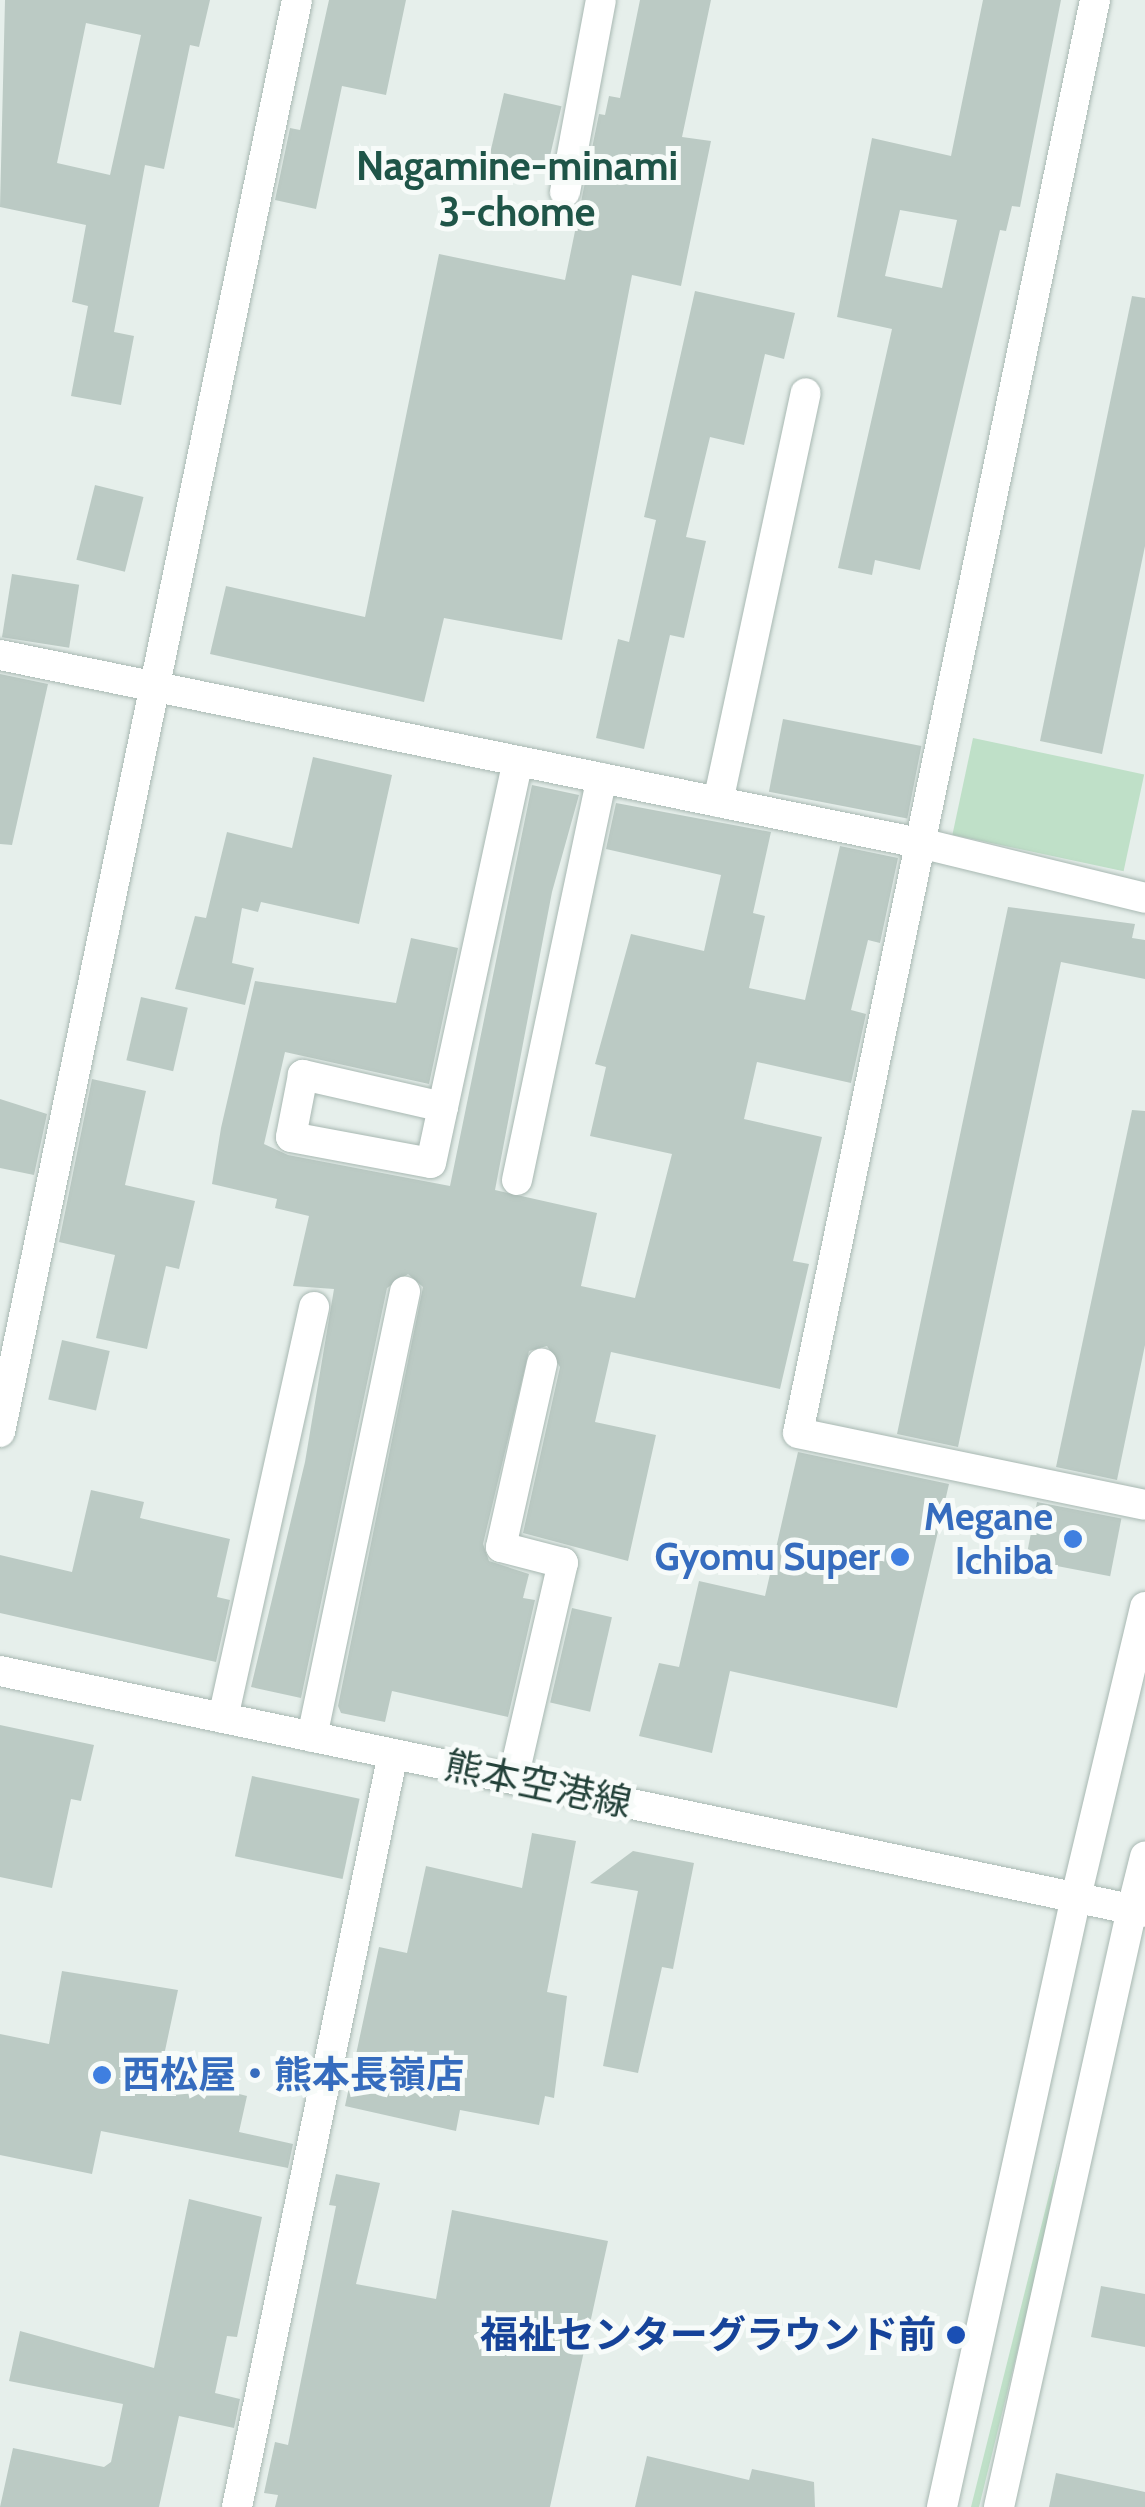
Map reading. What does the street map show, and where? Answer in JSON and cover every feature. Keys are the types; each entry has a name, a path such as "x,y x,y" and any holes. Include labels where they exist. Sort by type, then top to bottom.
{"street":[{"path":"0,1432 151,686 297,0"},
{"path":"565,192 601,0"},
{"path":"1095,0 924,844 798,1433 1145,1505"},
{"path":"718,802 806,393"},
{"path":"0,655 924,844 1145,898"},
{"path":"443,1107 302,1075 291,1137 431,1164 518,761"},
{"path":"517,1180 602,778"},
{"path":"312,1737 405,1292"},
{"path":"223,1718 314,1307"},
{"path":"513,1779 563,1564 501,1547 542,1364"},
{"path":"942,2507 1076,1896 1145,1606"},
{"name":"熊本空港線","path":"0,1671 1139,1910"},
{"path":"237,2507 393,1754"},
{"path":"999,2507 1139,1910 1145,1857"}],"green space":[{"path":"973,738 1144,774 1124,871 952,835"},
{"path":"1058,2159 1043,2247 979,2507 971,2507"}],"building":[{"path":"5,0 210,0 199,47 190,45 164,169 145,165 114,332 134,336 121,405 71,396 88,306 72,302 86,225 0,207","holes":["86,23 141,35 110,175 57,163"]},
{"path":"329,0 406,0 386,95 342,86 316,209 275,200 290,128 300,130"},
{"path":"640,0 711,0 682,137 711,141 681,286 632,275 562,640 444,618 424,702 210,654 226,586 365,617 439,254 565,280 599,114 605,115 609,96 620,98"},
{"path":"983,0 1061,0 1020,207 1012,206 1006,231 1000,230 920,570 875,560 872,575 838,568 892,329 837,317 872,138 951,156","holes":["900,210 957,220 942,288 885,276"]},
{"path":"504,93 561,106 548,167 490,153"},
{"path":"695,291 795,313 784,359 765,354 744,445 710,437 686,537 706,541 684,638 670,635 644,749 596,738 618,639 629,642 656,520 644,517"},
{"path":"1132,296 1145,298 1145,546 1102,754 1040,741"},
{"path":"95,485 144,497 125,572 76,560"},
{"path":"12,574 79,585 69,648 2,637"},
{"path":"0,674 48,684 12,845 0,844"},
{"path":"783,719 921,746 907,819 769,792"},
{"path":"313,757 392,775 359,924 261,902 258,912 242,908 232,963 254,968 245,1005 175,989 195,916 206,918 227,832 292,848"},
{"path":"532,785 579,795 552,892 495,1190 597,1213 581,1286 635,1298 672,1154 590,1136 606,1067 595,1064 631,934 704,951 721,875 606,849 616,803 771,832 753,913 765,916 749,988 805,1000 840,846 898,858 880,943 868,940 851,1010 866,1014 851,1083 757,1062 744,1119 822,1137 793,1261 809,1264 780,1389 611,1352 595,1422 656,1435 628,1561 523,1533 560,1367 547,1346 529,1351 483,1544 489,1561 529,1574 523,1598 535,1600 508,1717 392,1691 385,1722 341,1713 338,1706 423,1287 408,1274 387,1288 301,1698 251,1687 305,1462 334,1289 293,1286 309,1216 275,1208 277,1199 212,1184 255,981 396,1003 411,938 458,948 429,1084 285,1052 264,1144 288,1155 450,1186"},
{"path":"1008,907 1135,924 1132,938 1145,940 1145,979 1061,962 958,1447 897,1434"},
{"path":"141,997 188,1008 173,1071 126,1060"},
{"path":"92,1079 146,1091 125,1185 195,1201 179,1269 166,1266 147,1349 96,1338 115,1255 59,1242"},
{"path":"0,1099 47,1114 34,1175 0,1168"},
{"path":"1132,1110 1145,1111 1145,1345 1117,1480 1056,1467"},
{"path":"62,1340 110,1351 96,1410 48,1399"},
{"path":"798,1452 949,1484 897,1708 730,1671 712,1753 639,1736 659,1663 679,1667 699,1581 765,1596"},
{"path":"91,1490 144,1502 140,1518 230,1539 217,1597 230,1600 216,1662 0,1613 0,1555 72,1572"},
{"name":"Megane Ichiba","path":"1037,1502 1121,1518 1110,1576 1026,1560"},
{"path":"572,1608 612,1617 590,1712 550,1703"},
{"path":"0,1725 94,1745 81,1801 71,1799 52,1888 0,1877"},
{"path":"252,1776 360,1799 343,1879 235,1856"},
{"path":"532,1833 576,1841 547,1992 567,1996 554,2098 545,2096 539,2125 460,2110 456,2131 345,2106 379,1947 407,1953 426,1866 522,1888"},
{"path":"633,1851 694,1863 673,1969 662,1967 638,2073 603,2066 638,1891 590,1883"},
{"name":"西松屋・熊本長嶺店","path":"62,1971 178,1990 160,2074 247,2096 239,2132 293,2144 288,2168 101,2131 92,2174 0,2155 0,2034 49,2044"},
{"path":"336,2174 380,2183 356,2284 436,2299 452,2210 608,2241 550,2507 275,2507 278,2495 264,2493 275,2442 288,2445 336,2206 329,2205"},
{"path":"189,2199 262,2217 237,2337 227,2336 215,2393 240,2399 234,2428 179,2416 159,2507 0,2507 13,2448 104,2467 111,2462 123,2404 9,2381 20,2331 154,2368"},
{"path":"1101,2286 1145,2294 1145,2347 1091,2337"},
{"path":"647,2456 749,2480 752,2469 814,2482 815,2507 635,2507"},
{"path":"1056,2473 1145,2492 1145,2507 1049,2507"}],"place":[{"name":"Megane Ichiba","path":"1073,1539"},
{"name":"Gyomu Super","path":"900,1557"},
{"name":"西松屋・熊本長嶺店","path":"102,2075"},
{"name":"福祉センターグラウンド前","path":"956,2335"}],"district":[{"name":"Nagamine-minami 3-chome","path":"517,189"}]}
